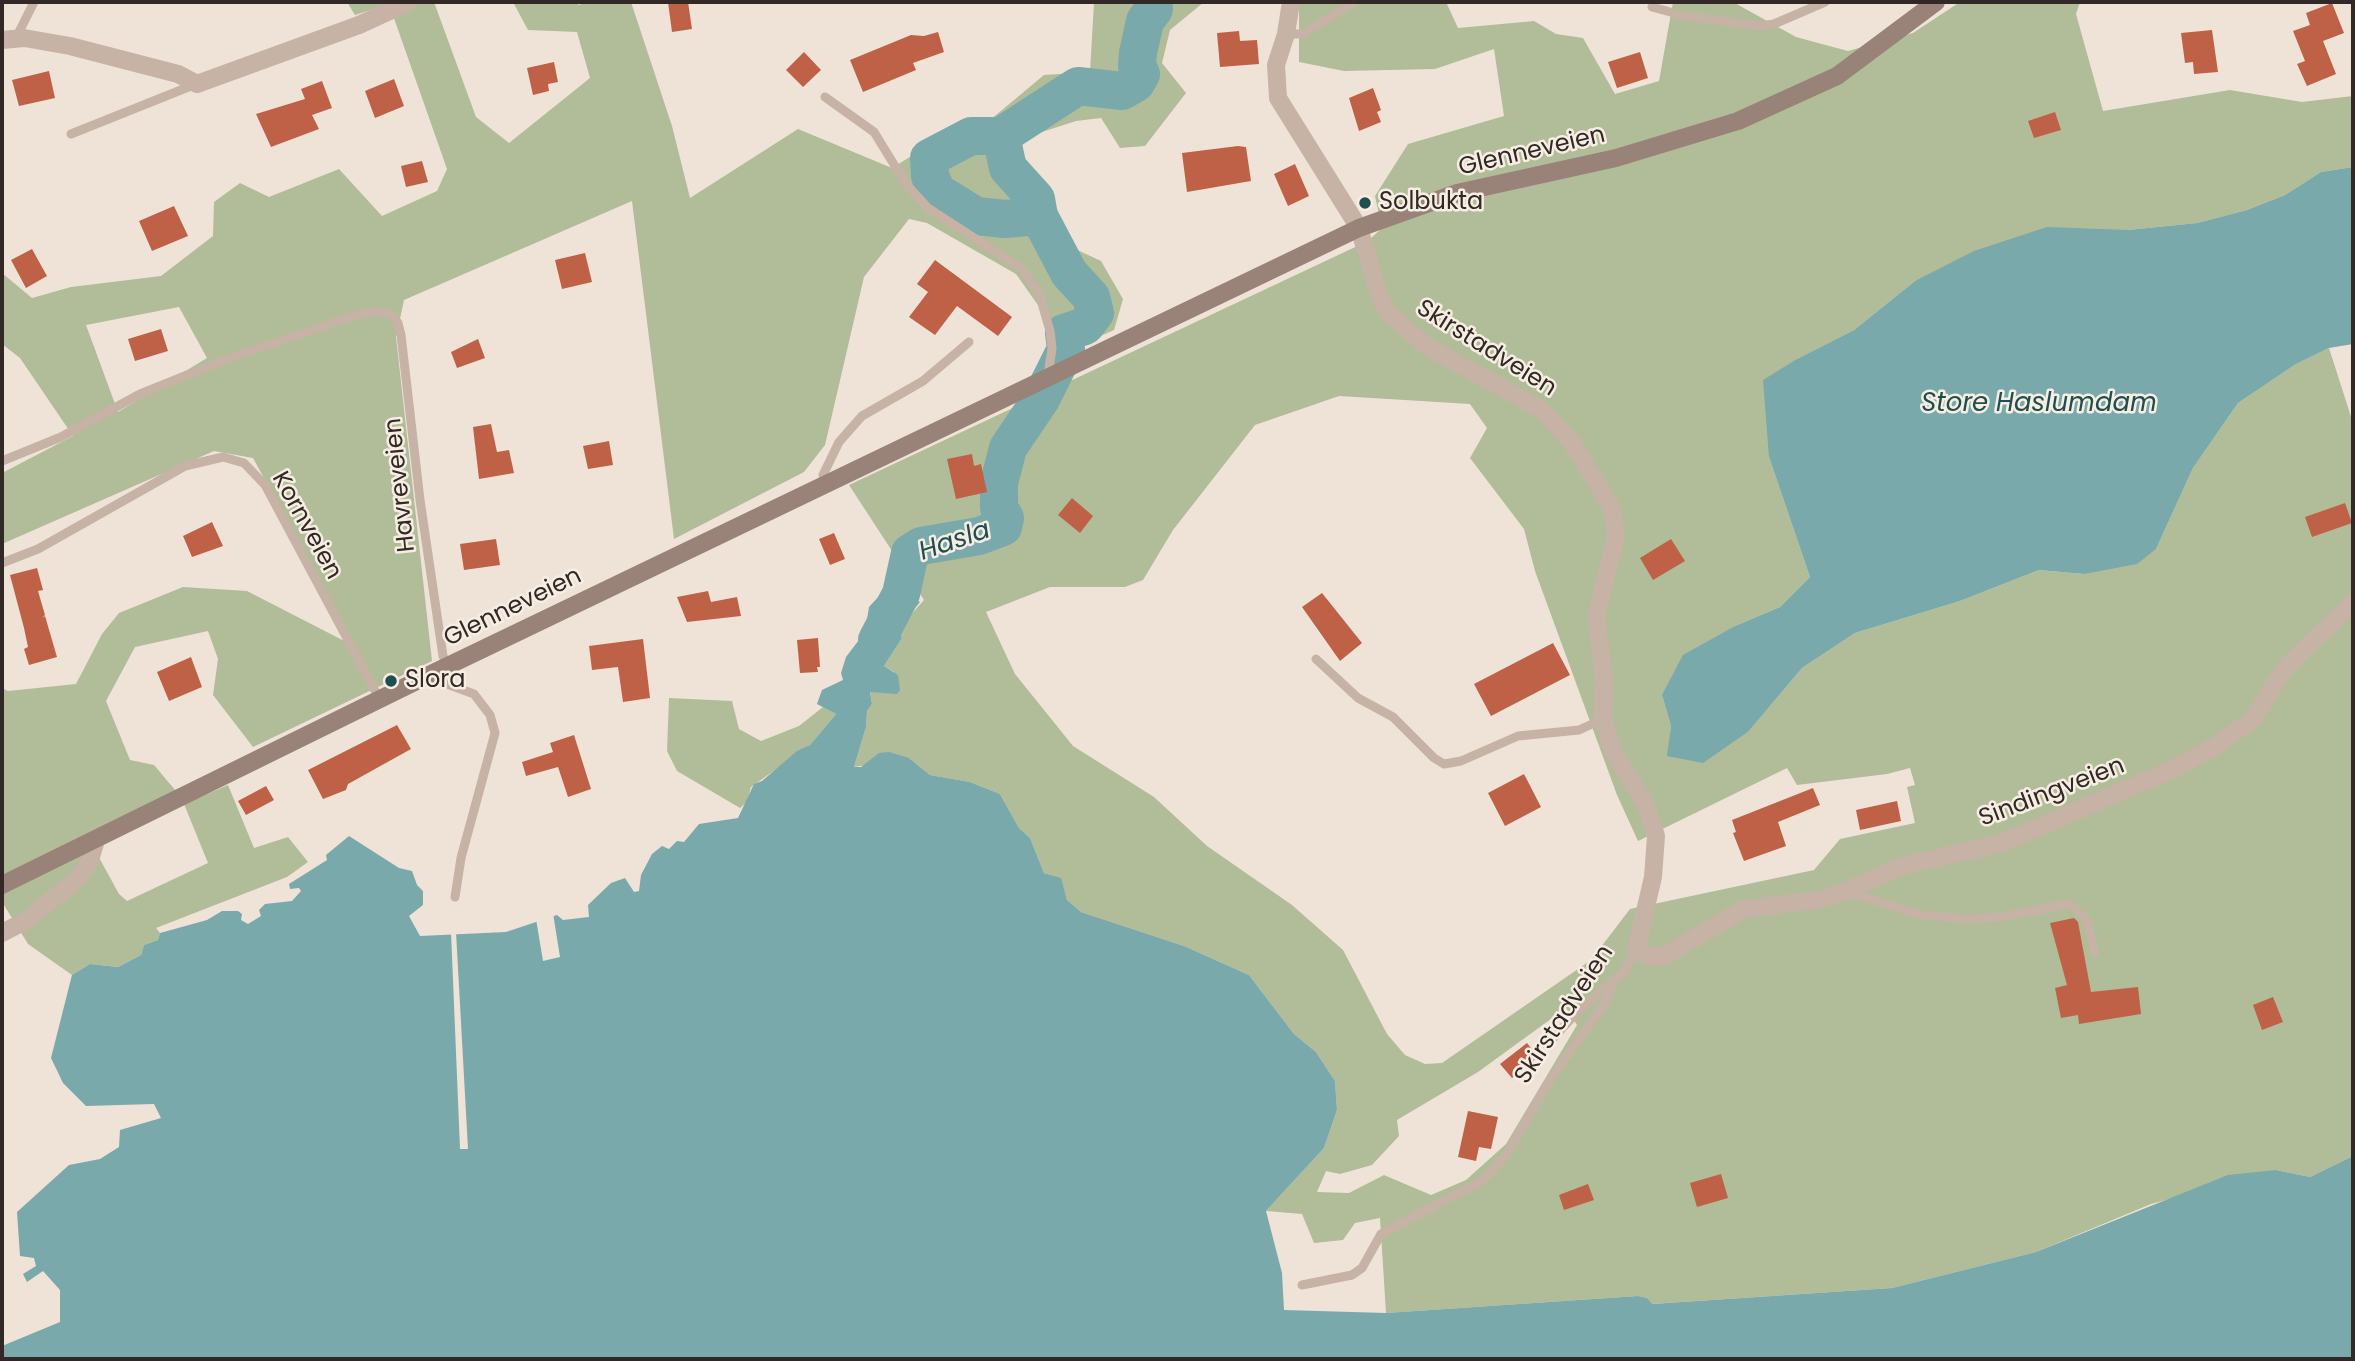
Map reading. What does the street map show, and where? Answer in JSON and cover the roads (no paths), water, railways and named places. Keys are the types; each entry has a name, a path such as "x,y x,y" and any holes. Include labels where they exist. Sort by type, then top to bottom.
{"main road":[{"name":"Glenneveien","path":"2,884 1359,228 1457,193 1616,158 1738,121 1837,76 1936,2"}],"street":[{"path":"9,39 70,46 178,74 197,84 359,25 409,2"},
{"name":"Skirstadveien","path":"1291,2 1286,34 1276,65 1278,98 1359,228 1380,298 1395,321 1428,347 1542,410 1572,443 1607,498 1614,517 1616,536 1595,617 1604,681 1603,719 1613,751 1646,805 1656,830 1653,877 1636,950"},
{"name":"Sindingveien","path":"1636,950 1651,957 1666,955 1744,909 1772,903 1801,903 1844,892 1903,866 2025,835 2135,788 2216,746 2253,719 2285,668 2353,602"},
{"path":"2,933 27,920 76,880 89,863 97,837"}],"lane":[{"path":"9,39 34,2"},
{"path":"1286,34 1303,34 1355,2"},
{"path":"1651,7 1685,16 1761,26 1774,24 1825,2"},
{"path":"71,134 197,84"},
{"path":"825,97 874,132 906,184 928,208 1022,269 1040,292 1050,331 1052,348 1048,378"},
{"name":"Havreveien","path":"2,461 61,437 119,404 202,369 288,338 378,311 392,315 398,323 401,335 422,513 443,656 440,670"},
{"path":"828,483 823,475 839,442 862,416 923,381 969,342"},
{"name":"Kornveien","path":"2,563 38,549 185,466 223,457 244,463 265,485 380,700"},
{"path":"1315,659 1358,698 1393,717 1434,758 1444,764 1461,761 1518,736 1579,730 1603,719"},
{"path":"440,670 436,680 474,694 490,715 495,733 463,849 455,897"},
{"path":"1844,892 1863,895 1920,915 1968,919 2002,917 2069,904 2087,920 2095,953"},
{"name":"Skirstadveien","path":"1302,1285 1352,1275 1362,1268 1371,1246 1381,1234 1482,1181 1504,1158 1552,1077 1607,1000 1613,981 1629,964 1636,950"},
{"path":"1547,1045 1579,1010 1613,981"}],"water":[{"name":"Store Haslumdam","path":"2353,167 2353,344 2329,348 2296,364 2238,403 2193,468 2156,549 2137,564 2084,574 2039,570 1960,601 1855,633 1802,668 1749,731 1703,763 1667,756 1671,726 1662,695 1683,655 1735,626 1780,607 1810,577 1769,457 1763,380 1854,330 1915,281 1974,251 2047,227 2128,230 2197,223 2247,210 2285,195 2321,172"},
{"path":"881,594 901,594 920,602 898,629 902,638 884,666 898,675 900,690 897,694 870,692 872,704 867,711 866,727 854,767 861,767 879,753 889,752 909,758 930,775 970,782 1000,794 1019,828 1030,838 1044,873 1061,878 1067,900 1081,912 1184,946 1249,975 1294,1034 1316,1052 1335,1081 1337,1110 1324,1148 1266,1211 1282,1273 1284,1310 1386,1313 1638,1296 1647,1298 1652,1304 1892,1288 2036,1252 2228,1175 2276,1170 2310,1177 2353,1156 2353,1359 2,1359 2,1346 60,1322 60,1290 43,1271 27,1282 23,1274 36,1266 34,1258 20,1256 17,1212 69,1165 100,1159 119,1147 120,1130 161,1118 154,1104 86,1106 63,1083 51,1058 72,975 90,964 118,967 141,955 144,945 158,940 160,933 207,920 222,911 238,911 242,914 241,920 248,924 261,916 259,910 265,904 292,901 301,891 299,888 290,889 289,884 327,860 326,855 349,836 399,868 412,871 417,885 423,891 423,905 409,916 420,936 506,932 557,915 563,920 589,917 588,905 611,883 625,878 634,892 639,891 641,875 652,854 662,846 669,849 677,841 684,842 699,824 738,818 754,784 762,781 797,751 810,745 836,714 817,704 822,690 843,680 841,673 846,657 865,632 869,607"}],"waterway":[{"name":"Hasla","path":"877,640 901,594 910,553 921,546 979,536 1003,527 1005,518 999,508 999,483 1008,448 1041,399 1066,349 1064,333 1085,326 1095,313 1091,297 1069,273 1039,216 1036,199 1008,168 1001,136 1078,86 1122,91 1136,83 1141,74 1137,66 1145,21 1154,9 1154,2"},
{"name":"Hasla","path":"1001,136 971,136 929,158 930,176 937,192 976,216 1005,219 1039,216"}],"place":[{"name":"Solbukta","path":"1365,203"},
{"name":"Slora","path":"391,681"}]}
